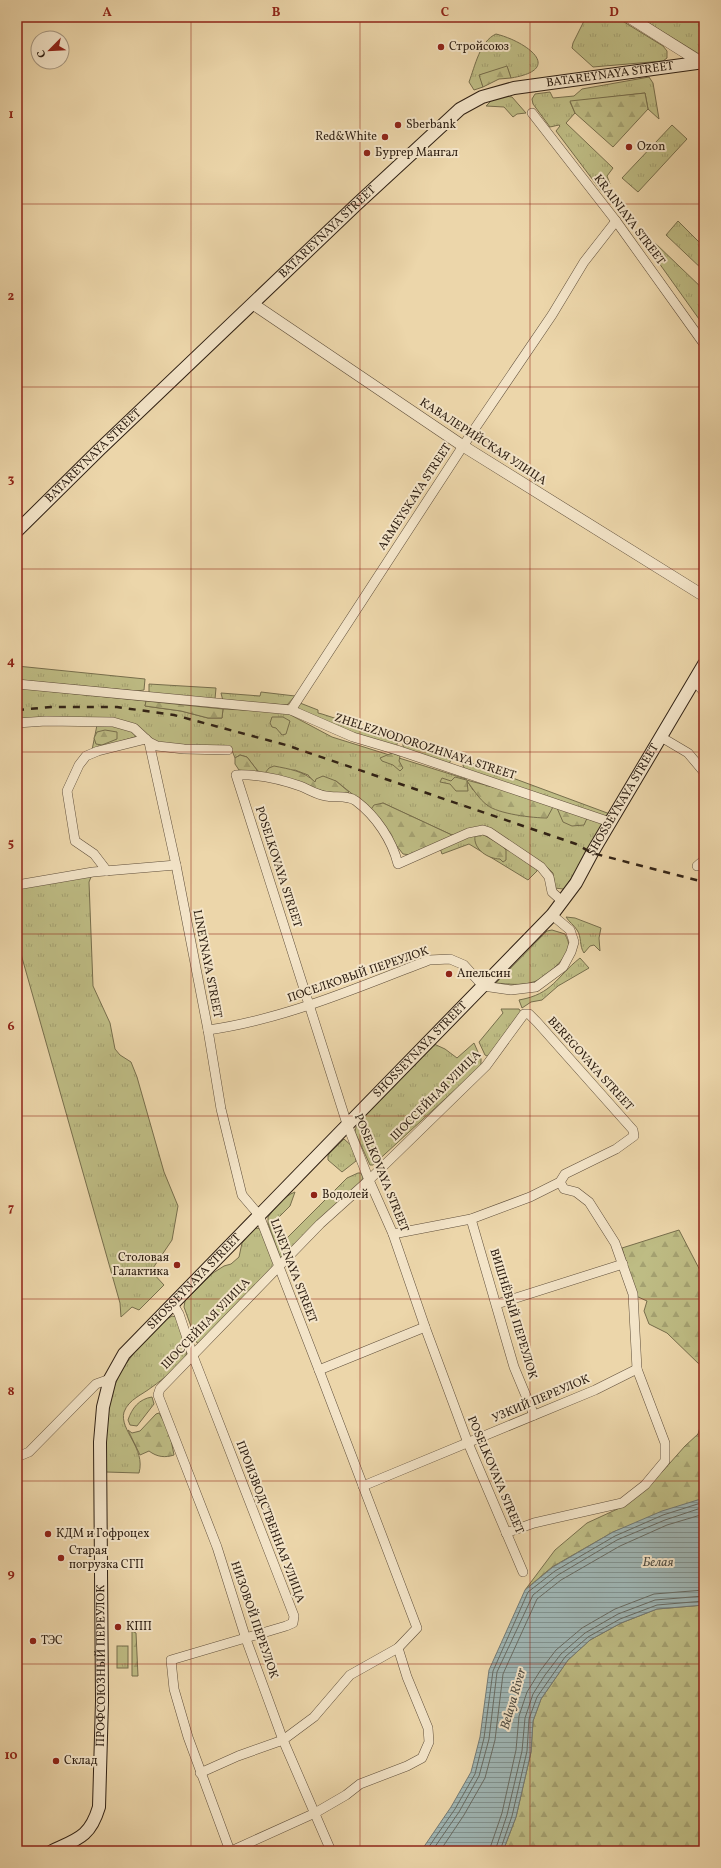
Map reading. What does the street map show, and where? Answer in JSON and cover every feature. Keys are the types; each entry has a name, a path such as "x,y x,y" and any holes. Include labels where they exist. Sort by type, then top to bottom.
{"main road":[{"name":"BATAREYNAYA STREET","path":"17,531 377,185 440,127 470,103 489,95 514,88 703,63"},
{"name":"SHOSSEYNAYA STREET","path":"103,1407 110,1379 124,1354 347,1124 484,986 563,902 576,883 610,822 704,664"},
{"name":"ПРОФСОЮЗНЫЙ ПЕРЕУЛОК","path":"52,1851 75,1841 86,1833 95,1822 99,1807 102,1701 100,1442 103,1407"}],"street":[{"path":"629,17 703,63"},
{"name":"KRAINIAYA STREET","path":"532,113 616,221 704,344"},
{"name":"ARMEYSKAYA STREET","path":"291,710 462,446 550,318 584,262 616,221"},
{"name":"КАВАЛЕРИЙСКАЯ УЛИЦА","path":"253,304 462,446 704,596"},
{"path":"694,680 704,692"},
{"name":"ZHELEZNODOROZHNAYA STREET","path":"17,684 291,710 353,738 397,750 610,822"},
{"path":"17,723 46,721 113,722 134,728 157,746 228,750"},
{"path":"661,737 688,753 704,772"},
{"path":"107,870 94,854 75,841 67,791 79,765 86,756 124,743 148,740"},
{"name":"LINEYNAYA STREET","path":"148,740 176,865 208,1030 221,1109 242,1195 259,1216 364,1486 417,1628 398,1648"},
{"name":"POSELKOVAYA STREET","path":"523,1572 468,1443 425,1327 393,1234 369,1180 347,1124 236,775 266,777 287,782 325,796 355,800 383,831 394,847 398,864 468,833 483,830 489,832 540,867 549,877 552,892 563,902"},
{"path":"17,885 107,870 176,865"},
{"path":"484,986 512,990 536,987 563,968 574,942 570,930 552,915"},
{"name":"ПОСЕЛКОВЫЙ ПЕРЕУЛОК","path":"208,1030 232,1026 310,1006 430,960 450,959 464,965 484,986"},
{"name":"BEREGOVAYA STREET","path":"524,1014 529,1014 537,1022 633,1130 634,1136 616,1149 565,1174 560,1182"},
{"name":"ШОССЕЙНАЯ УЛИЦА","path":"158,1395 160,1389 194,1356 320,1224 369,1180 486,1066 524,1014"},
{"path":"393,1234 471,1219 530,1197 560,1182 564,1189 576,1192 589,1202 615,1243 623,1264 634,1294 637,1369 665,1443 665,1461 645,1485 622,1503 534,1523 506,1533"},
{"name":"ВИШНЁВЫЙ ПЕРЕУЛОК","path":"471,1219 497,1304 514,1367 534,1415"},
{"path":"497,1304 623,1264"},
{"name":"ПРОИЗВОДСТВЕННАЯ УЛИЦА","path":"173,1304 179,1314 294,1616 293,1623 286,1626 171,1660 174,1689 188,1737 230,1851"},
{"path":"319,1370 425,1327"},
{"name":"УЗКИЙ ПЕРЕУЛОК","path":"364,1486 595,1390 637,1369"},
{"path":"17,1457 29,1452 96,1384 110,1379"},
{"name":"НИЗОВОЙ ПЕРЕУЛОК","path":"158,1395 217,1547 246,1639 283,1740 316,1813 331,1851"},
{"path":"200,1773 238,1756 283,1740 314,1717 350,1675 398,1648 407,1676 428,1728 429,1742 422,1758 407,1766 360,1784 346,1796 316,1813 230,1851"}],"green space":[{"path":"586,17 616,17 663,46 667,51 667,58 663,61 593,67 572,48"},
{"path":"639,17 704,17 704,56 699,54"},
{"path":"496,34 528,49 535,55 538,62 536,68 527,74 511,78 507,67 480,75 483,87 474,90 469,82 476,62 486,42 490,37"},
{"path":"507,66 511,78 499,79 483,87 479,75"},
{"path":"649,77 653,83 659,119 648,109 645,93 570,102 575,113 566,123 613,168 607,176 610,184 602,192 556,131 560,126 550,127 533,104 532,99 535,94 550,92 553,98 574,96 582,89"},
{"path":"645,93 648,109 613,147 575,113 570,101"},
{"path":"495,97 512,97 526,113 517,114 513,117 504,107 486,106"},
{"path":"672,125 687,139 638,192 622,178"},
{"path":"678,221 704,247 704,271 666,235"},
{"path":"655,243 704,290 704,326 649,249"},
{"path":"17,666 145,679 144,690 137,691 17,680"},
{"path":"149,684 216,688 215,699 149,693"},
{"path":"17,688 146,701 145,706 181,711 208,718 222,718 223,709 285,712 332,737 466,779 473,790 572,811 603,822 603,828 567,885 563,889 555,888 553,873 548,868 488,830 454,836 383,803 370,811 356,797 336,781 315,783 308,775 295,770 262,774 247,757 240,755 235,758 231,748 156,743 123,722 17,721"},
{"path":"261,692 295,696 287,705 223,701 221,693 260,696"},
{"path":"146,701 223,709 222,718 208,718 181,711 145,706"},
{"path":"300,703 318,710 318,713 399,739 396,747 353,734 298,709 297,705"},
{"path":"272,717 283,717 290,721 286,734 282,735 276,728 272,727 270,723"},
{"path":"97,725 124,728 134,732 138,736 92,750"},
{"path":"105,730 117,732 117,739 102,745 96,744 94,738 97,732"},
{"path":"403,740 452,758 448,766 406,751 403,746"},
{"path":"392,753 400,756 399,761 403,768 400,771 393,765 382,761 380,758"},
{"path":"240,755 247,757 257,770 256,773 239,770 235,764 235,758"},
{"path":"464,760 610,814 604,816 465,769 463,766"},
{"path":"274,766 291,769 306,775 315,782 316,779 323,776 336,781 349,792 345,795 336,795 265,773 269,768"},
{"path":"455,777 512,792 553,807 547,818 499,811 484,803 467,781 468,791 456,791 450,784 440,782 442,778 451,781"},
{"path":"383,803 454,836 411,855 403,854 370,811 374,805"},
{"path":"557,808 588,816 584,825 572,826 563,822"},
{"path":"479,832 486,833 537,868 537,871 528,880 469,844 442,854 440,848"},
{"path":"482,834 500,844 506,850 506,860 503,862 500,859 495,859 486,855 479,849 476,845 475,836"},
{"path":"93,872 89,882 93,986 110,1023 115,1049 120,1055 131,1062 137,1077 164,1172 178,1206 172,1240 151,1271 164,1285 139,1310 132,1307 121,1317 120,1303 17,940 17,885"},
{"path":"566,917 575,918 601,928 599,938 600,951 594,945 590,946 584,953 579,933"},
{"path":"552,930 565,934 569,945 563,958 554,968 537,980 528,983 496,983 547,931"},
{"path":"580,958 589,968 558,986 542,1000 531,1002 522,1008 519,1000 540,994 553,984"},
{"path":"501,1009 519,1009 521,1012 490,1055 487,1056 485,1055 479,1042 503,1013"},
{"path":"474,1043 481,1059 481,1066 373,1165 370,1165 355,1132 356,1127 366,1114 434,1044 445,1049 457,1058"},
{"path":"344,1139 354,1148 356,1161 342,1172 328,1160 328,1155"},
{"path":"361,1173 363,1178 359,1184 281,1260 268,1223 268,1217 283,1199 295,1192 290,1206 271,1225 286,1239 347,1178"},
{"path":"255,1228 263,1229 274,1264 274,1269 199,1343 197,1343 184,1307 185,1301 213,1273 224,1266 231,1264 239,1257 242,1243"},
{"path":"679,1230 704,1278 704,1366 701,1366 667,1333 649,1324 644,1311 647,1301 636,1296 622,1248"},
{"path":"172,1316 176,1317 187,1350 186,1356 161,1380 132,1400 124,1412 123,1419 125,1426 139,1455 139,1473 106,1472 108,1412 115,1384 122,1370 135,1352 167,1319"},
{"path":"152,1397 154,1404 137,1426 130,1425 128,1420 134,1408 143,1400"},
{"path":"159,1413 169,1430 174,1455 161,1456 155,1455 149,1451 140,1455 128,1430 132,1433 140,1431 156,1414"},
{"path":"704,1414 704,1498 613,1532 552,1567 525,1590 555,1550 587,1523 624,1506 662,1472 698,1434"},
{"path":"704,1605 704,1851 503,1851 516,1817 531,1752 533,1721 541,1699 568,1660 590,1640 621,1623 657,1609"},
{"path":"132,1631 136,1633 138,1676 132,1676"},
{"path":"117,1646 128,1646 128,1668 117,1668"}],"water":[{"name":"Белая","path":"704,1498 704,1605 657,1609 621,1623 590,1640 568,1660 541,1699 533,1721 531,1752 516,1817 503,1851 421,1851 451,1807 471,1772 480,1737 489,1670 525,1590 553,1567 613,1532 662,1511"}],"railway":[{"path":"17,710 51,707 117,707 174,715 286,745 576,844 592,853 704,882"}],"place":[{"name":"Стройсоюз","path":"441,47"},
{"name":"Sberbank","path":"398,125"},
{"name":"Red&White","path":"385,137"},
{"name":"Ozon","path":"629,147"},
{"name":"Бургер Мангал","path":"367,153"},
{"name":"Апельсин","path":"449,974"},
{"name":"Водолей","path":"314,1195"},
{"name":"Столовая Галактика","path":"177,1265"},
{"name":"КДМ и Гофроцех","path":"48,1534"},
{"name":"Старая погрузка СГП","path":"61,1558"},
{"name":"КПП","path":"118,1627"},
{"name":"ТЭС","path":"33,1641"},
{"name":"Склад","path":"56,1761"}],"water label":[{"name":"Belaya River","path":"514,1699"}]}
